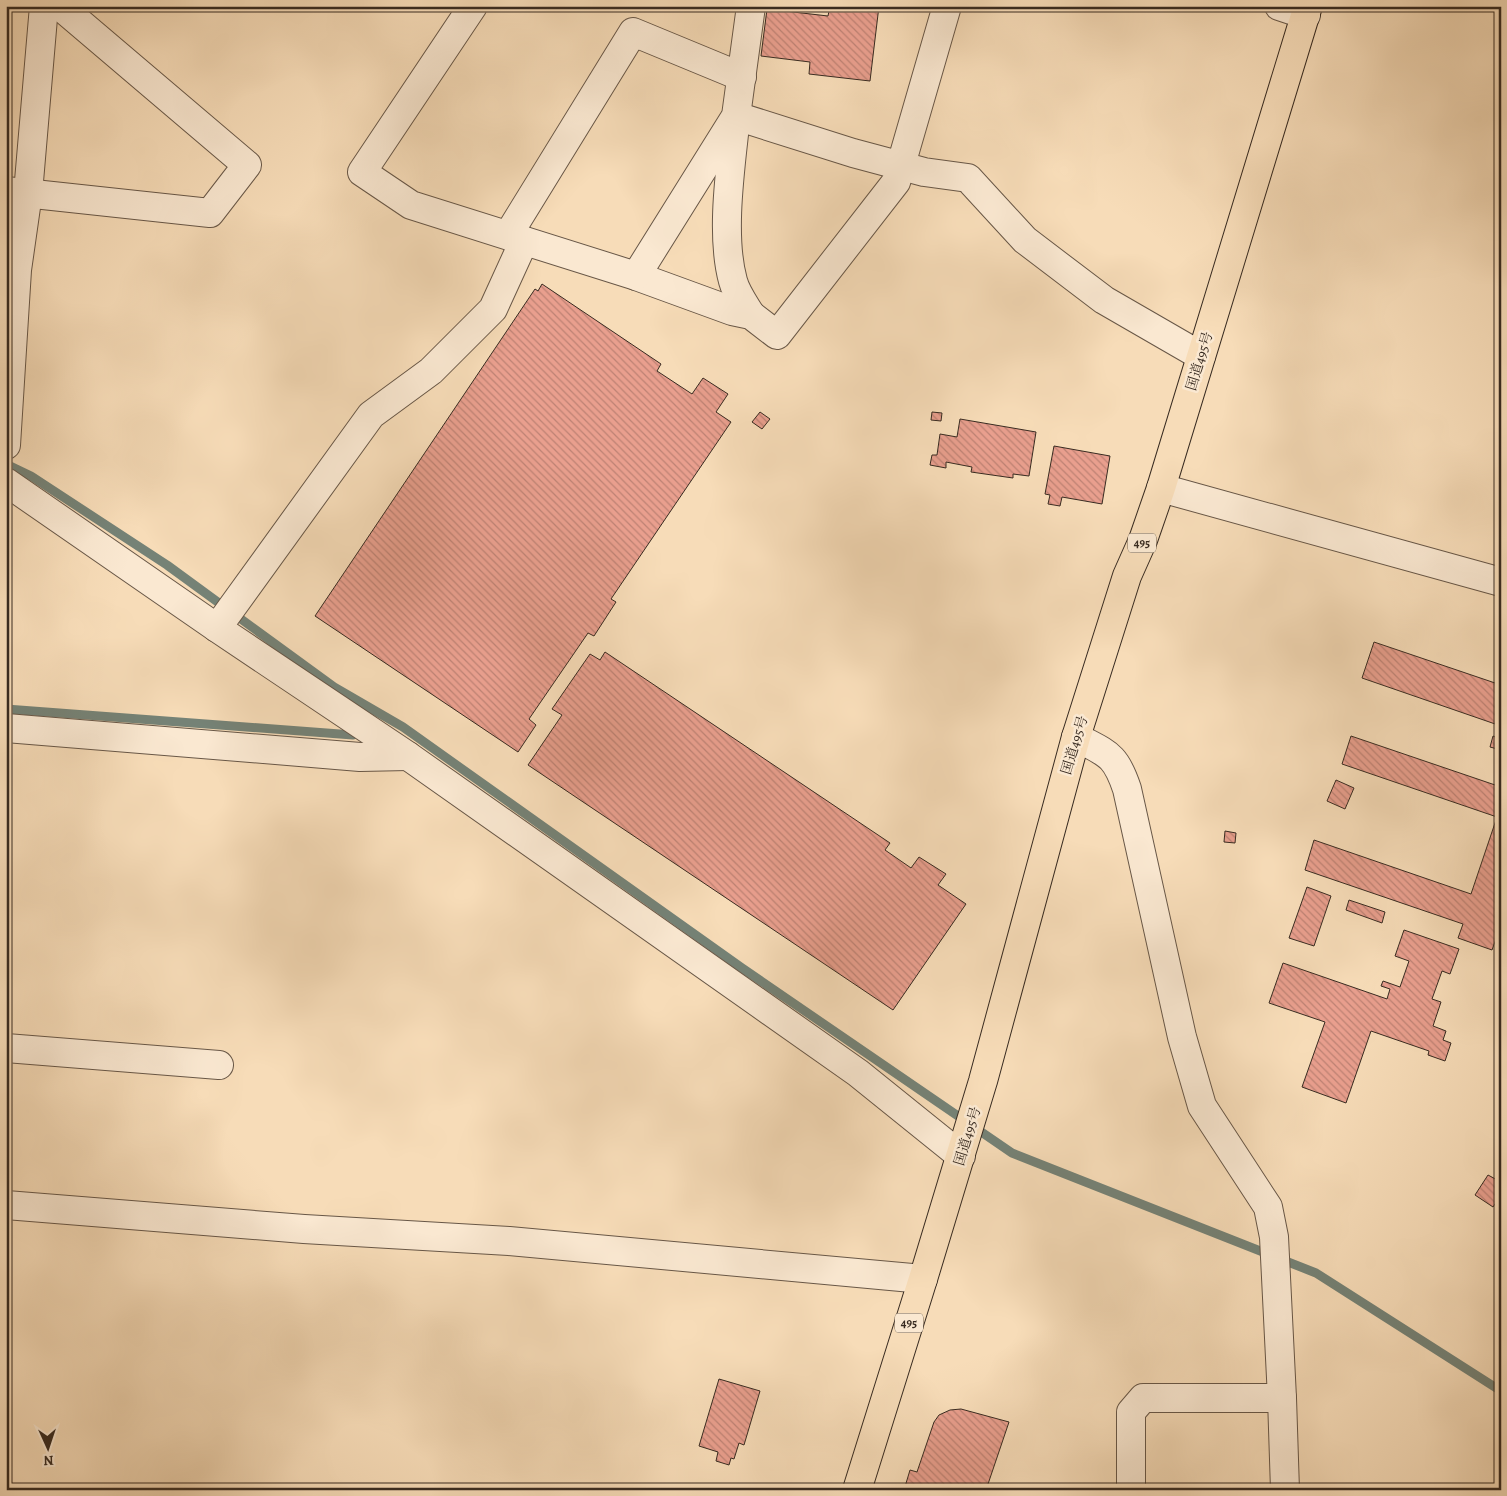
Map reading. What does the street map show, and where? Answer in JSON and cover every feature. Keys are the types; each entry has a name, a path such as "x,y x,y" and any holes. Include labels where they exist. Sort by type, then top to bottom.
{"highway":[{"name":"国道495号","path":"857,1490 924,1278 983,1081 1076,737 1127,576 1143,540 1161,488 1307,10"}],"street":[{"path":"6,445 17,270 17,192 44,6"},
{"path":"17,192 210,213 247,165 60,6"},
{"path":"473,6 362,172 411,206 636,276 732,311 751,315 777,334 896,182 947,6"},
{"path":"751,6 736,116 729,192 727,249 733,283 751,315"},
{"path":"1279,6 1307,10"},
{"path":"217,628 371,414 431,371 493,309 516,238 633,32 742,77"},
{"path":"636,276 736,116"},
{"path":"736,116 853,154 924,172 968,178 1025,240 1096,294 1201,356"},
{"path":"6,482 217,628 408,756 858,1072 961,1156"},
{"path":"1161,488 1501,582"},
{"path":"6,728 360,757 408,756"},
{"path":"1076,737 1109,755 1120,768 1127,789 1182,1037 1202,1106 1268,1207 1274,1237 1285,1490"},
{"path":"6,1048 219,1065"},
{"path":"6,1205 304,1229 509,1241 924,1278"},
{"path":"1131,1490 1131,1412 1143,1398 1282,1398"}],"building":[{"path":"830,6 879,6 870,81 809,74 810,62 761,56 767,9 828,16"},
{"path":"542,284 661,364 657,371 692,394 703,378 728,394 716,412 731,422 611,599 616,602 594,636 588,633 529,719 536,725 518,752 315,616 535,289 538,291"},
{"path":"760,412 770,419 762,429 752,422"},
{"path":"932,412 942,413 941,421 931,420"},
{"path":"960,419 1036,432 1029,476 1013,474 1013,478 971,472 972,467 946,462 946,468 930,465 932,455 937,455 940,434 957,437"},
{"path":"1054,446 1110,456 1102,504 1062,497 1060,506 1048,504 1050,495 1045,494"},
{"path":"1374,642 1501,685 1501,726 1362,678"},
{"path":"605,652 890,843 885,850 911,868 919,857 946,874 938,885 966,904 893,1010 528,765 562,715 552,709 590,654 600,660"},
{"path":"1351,736 1501,787 1501,925 1492,950 1458,938 1463,924 1305,870 1314,840 1471,894 1497,817 1342,764"},
{"path":"1493,736 1501,739 1501,750 1490,747"},
{"path":"1336,780 1354,788 1345,809 1327,801"},
{"path":"1225,831 1236,833 1235,843 1224,842"},
{"path":"1307,887 1331,896 1314,946 1289,938"},
{"path":"1349,900 1385,912 1382,923 1346,910"},
{"path":"1404,930 1459,949 1450,974 1442,971 1432,999 1441,1002 1433,1026 1446,1031 1443,1040 1451,1043 1445,1061 1428,1055 1429,1051 1371,1031 1346,1103 1302,1087 1325,1022 1269,1003 1283,963 1387,999 1390,989 1381,986 1383,981 1400,987 1409,961 1395,956"},
{"path":"1488,1175 1501,1182 1501,1195 1493,1207 1475,1195"},
{"path":"719,1379 760,1391 744,1445 739,1443 734,1459 731,1458 729,1465 716,1461 718,1452 699,1446"},
{"path":"961,1409 1009,1422 986,1490 904,1490 910,1470 917,1472 934,1422 939,1415 950,1410"}],"waterway":[{"path":"6,464 31,476 167,565 334,687 403,727 742,968 1012,1153 1316,1273 1501,1391"},
{"path":"6,709 353,735"}]}
